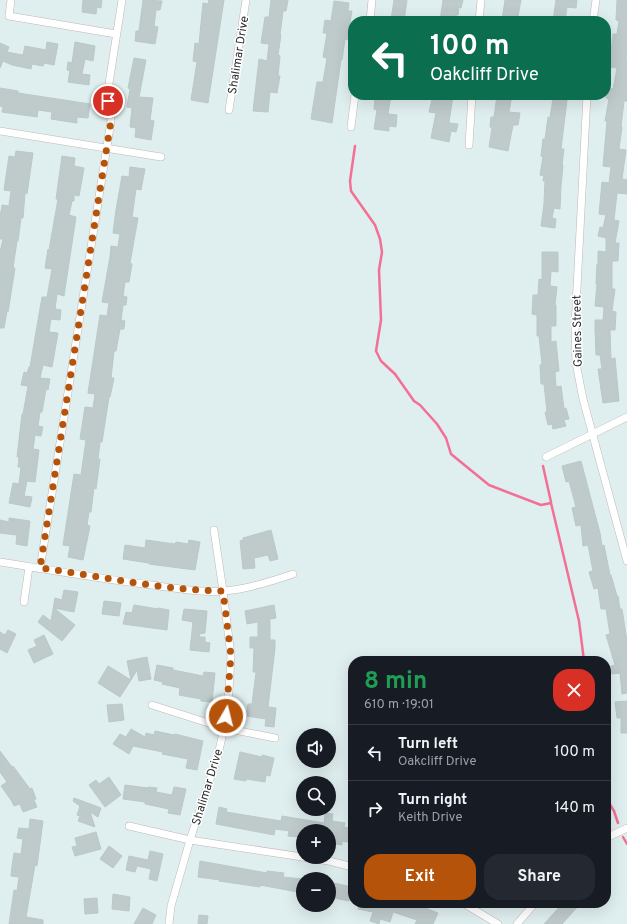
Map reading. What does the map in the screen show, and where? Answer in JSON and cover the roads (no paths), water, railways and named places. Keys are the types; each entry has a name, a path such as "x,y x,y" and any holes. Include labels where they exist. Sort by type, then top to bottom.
{"street":[{"path":"11,0 9,16 116,34"},
{"path":"40,568 111,121 108,90 122,0"},
{"name":"Shalimar Drive","path":"229,110 246,0"},
{"path":"370,16 372,0"},
{"path":"479,16 481,0"},
{"path":"594,16 596,0"},
{"path":"352,127 355,100"},
{"path":"469,145 472,100"},
{"name":"Gaines Street","path":"587,100 579,230 575,344 580,387 627,561"},
{"path":"0,131 161,157"},
{"path":"546,457 627,417"},
{"name":"Shalimar Drive","path":"169,924 171,906 190,840 218,755 224,728 229,691 231,656 214,530"},
{"path":"0,562 196,591 223,591 262,585 292,574"},
{"path":"24,602 29,567"},
{"path":"152,705 224,728 275,738"},
{"path":"129,826 190,840 329,861 348,866"},
{"path":"611,836 627,828"},
{"path":"471,908 498,924"},
{"path":"517,924 531,908"}],"waterway":[{"path":"355,146 350,181 351,191 375,225 380,239 382,252 379,270 381,320 376,351 381,361 395,374 414,401 420,405 437,424 446,438 451,454 489,485 541,505 551,503 579,621 583,656"},
{"path":"543,466 551,502"},
{"path":"611,806 618,823"},
{"path":"623,837 627,844"}]}
